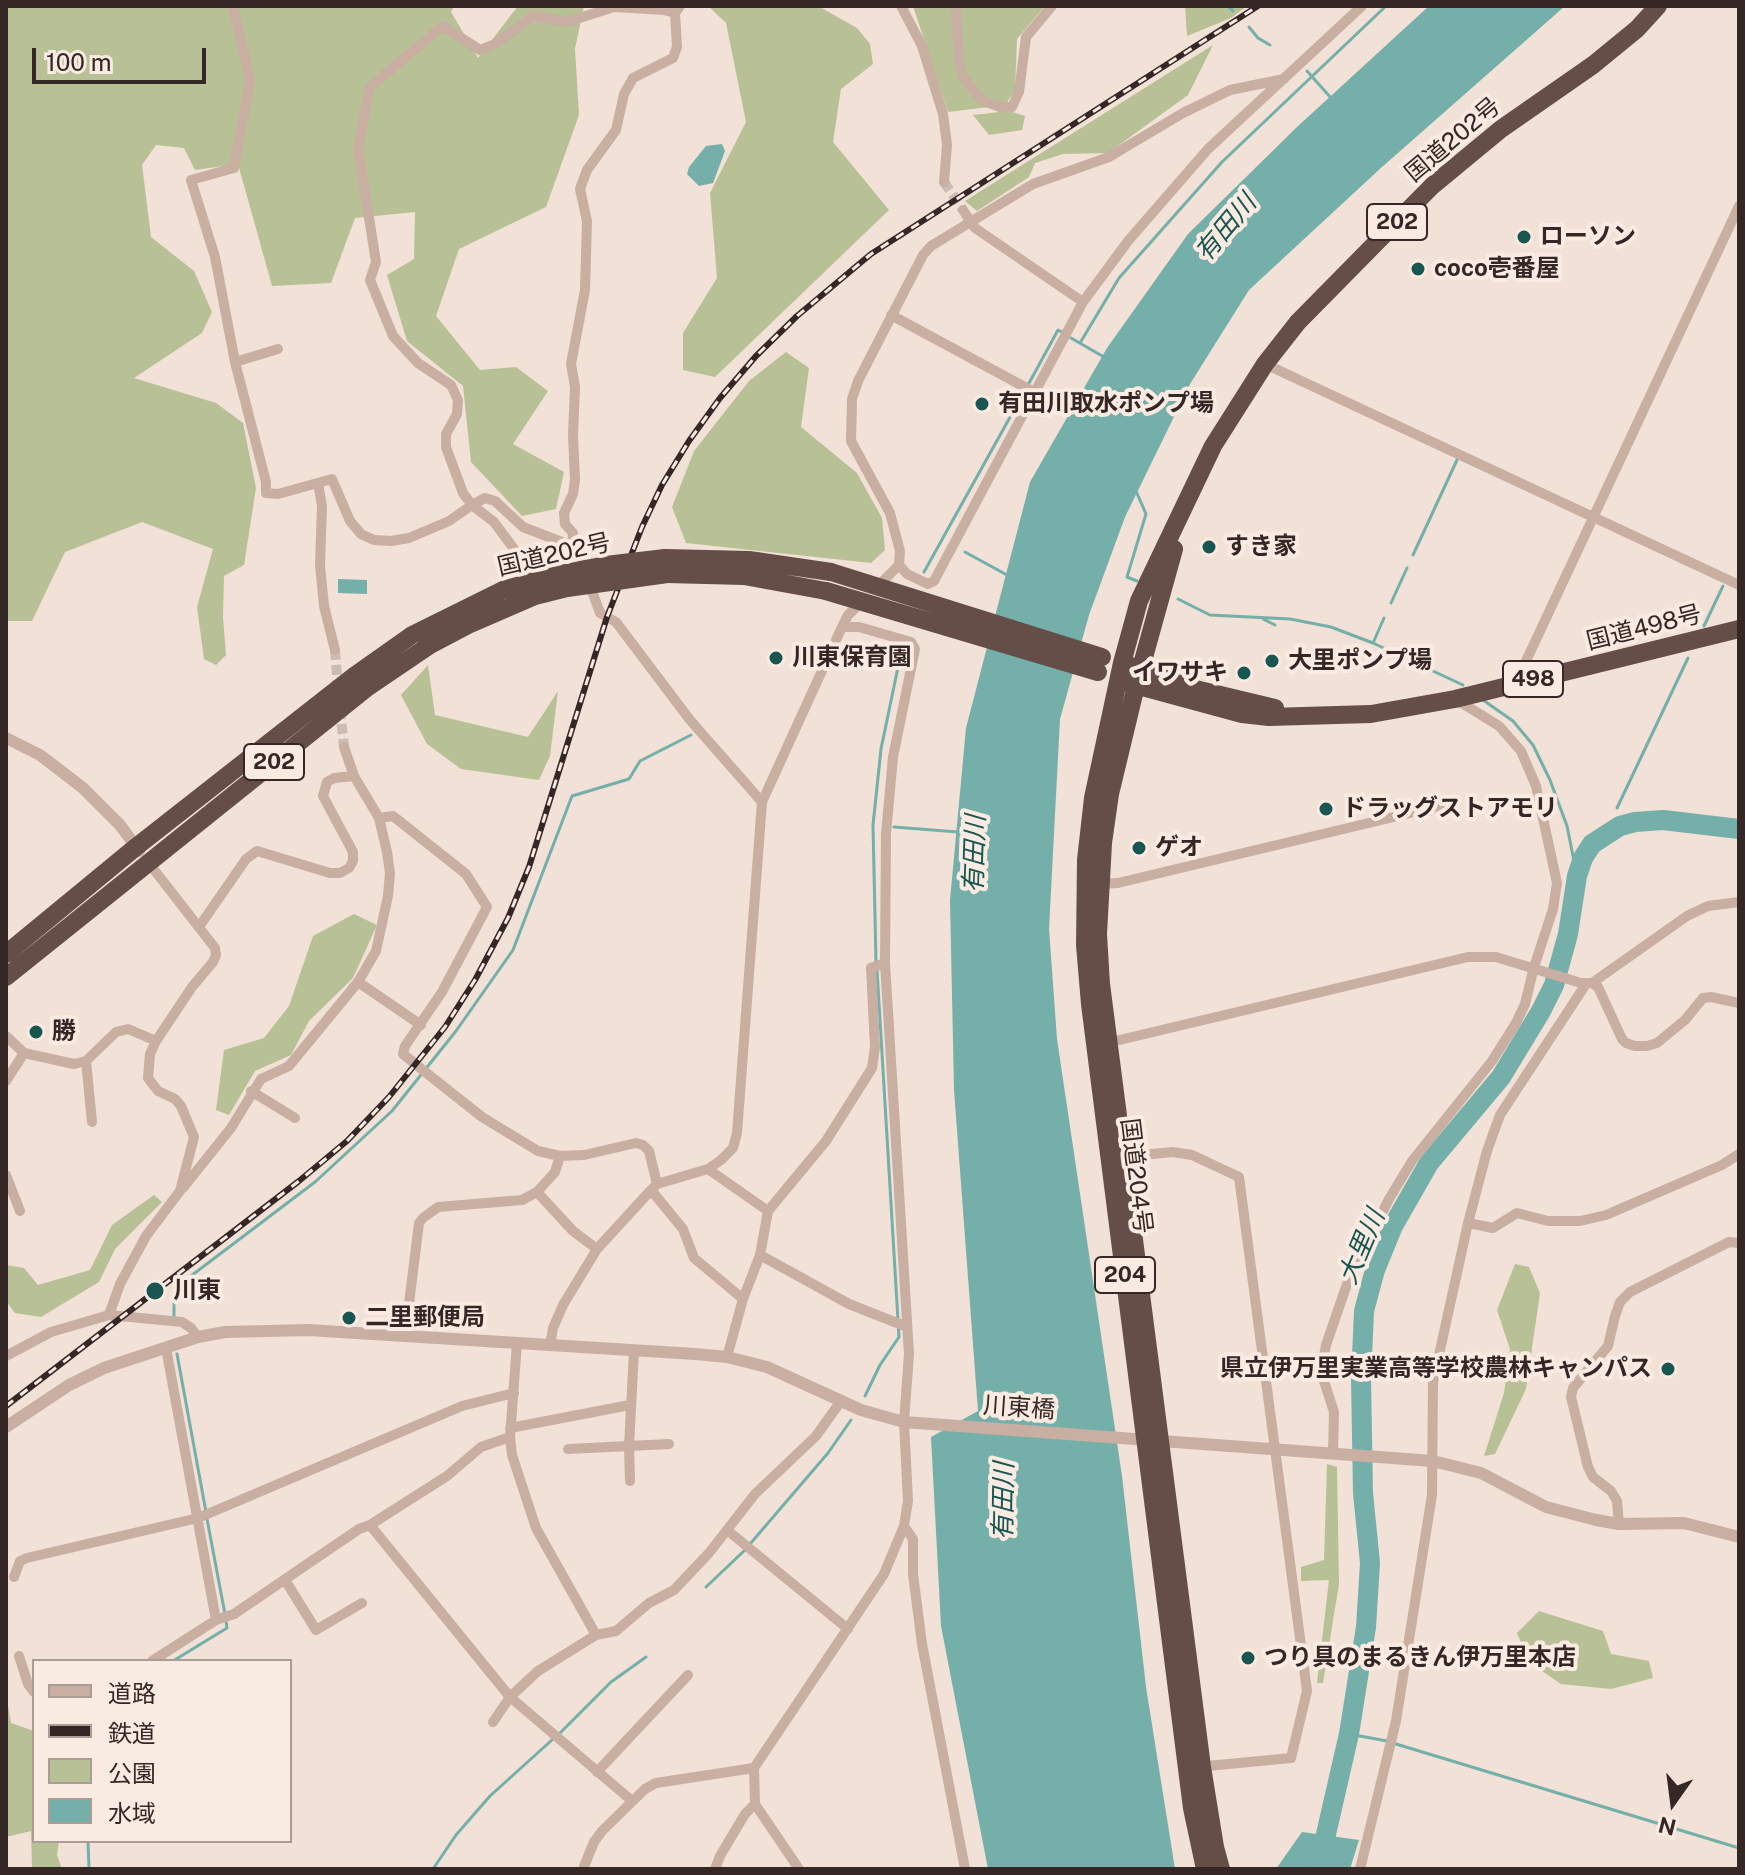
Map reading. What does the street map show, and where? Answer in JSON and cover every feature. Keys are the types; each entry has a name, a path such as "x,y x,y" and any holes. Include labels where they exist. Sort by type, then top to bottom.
{"highway":[{"name":"国道202号","path":"6,954 136,847 354,676 412,635 460,609 531,581 564,581 666,566 749,560 831,572 1129,674 1139,601 1213,446 1265,364 1298,322 1432,186 1501,129 1593,65 1637,29 1658,6"},
{"name":"国道202号","path":"666,566 826,591 1100,664"},
{"name":"国道202号","path":"6,977 368,687 430,645 564,581"},
{"name":"国道498号","path":"1129,674 1242,714 1269,717 1371,714 1455,699 1739,629"},
{"name":"国道204号","path":"1129,674 1093,884 1102,1044 1195,1768 1197,1834 1205,1869"},
{"name":"国道204号","path":"1195,1768 1221,1869"}],"street":[{"path":"233,6 250,80 234,168 191,180 215,257 235,362 266,482 266,493 278,494 332,479 350,521 361,534 374,540 409,538 449,521 485,498 495,501 523,527 572,546 578,553 600,613 616,622 681,710 762,802"},
{"path":"901,6 922,46 943,114 947,145 944,182"},
{"path":"956,6 959,61 963,76 981,100 1000,107 1012,107 1019,92 1026,37 1052,6"},
{"path":"899,565 907,574 928,584 934,581 1083,302 1128,241 1208,149 1362,6"},
{"path":"531,581 517,553 494,522 472,505 463,493 446,447 446,434 457,414 458,400 451,385 418,363 393,336 370,280 376,262 358,148 370,87 443,26 480,50 497,43 533,16 567,22 614,7 678,10 677,47 673,58 633,78 624,94 616,130 587,170 580,189 587,221 585,290 571,364 575,387 575,480 573,494 564,513 565,524 573,533 572,546"},
{"path":"550,1345 553,1328 563,1305 597,1249 654,1187 708,1169 733,1148 737,1133 762,802 848,615 899,565 900,551 890,513 851,441 852,399 923,255 931,246 1033,184 1109,157 1183,113 1230,90 1284,79"},
{"path":"1525,681 1526,661 1739,206"},
{"path":"963,210 975,228 1083,302"},
{"path":"891,315 1034,392"},
{"path":"235,362 278,349"},
{"path":"1265,364 1739,585"},
{"path":"318,483 322,506 320,565 324,606 335,650"},
{"path":"799,1869 755,1804 754,1768 884,1574 904,1526 908,1475 910,1373 885,963 887,818 893,757 915,649 911,642 859,627 842,627"},
{"path":"1338,1454 1334,1412 1321,1372 1326,1345 1347,1284 1389,1199 1412,1161 1492,1061 1516,1023 1525,1004 1553,909 1557,883 1536,786 1521,751 1499,726 1455,699"},
{"path":"6,738 40,755 83,788 120,825 215,948 216,955 150,1054 148,1078 158,1091 175,1099 181,1106 194,1137 180,1191"},
{"path":"109,1315 120,1284 146,1236 231,1128 251,1091 261,1079 289,1066 358,982 376,951 390,873 379,818 354,776 344,747"},
{"path":"199,927 246,859 257,851 330,873 340,873 349,868 353,852 323,796 327,782 354,776"},
{"path":"1093,884 1118,883 1448,804"},
{"path":"379,818 393,816 466,874 487,907 442,992 405,1046 403,1054 482,1117 538,1151 560,1156 584,1155 636,1143 649,1151 654,1187 683,1229 694,1258 743,1299"},
{"path":"1360,1869 1396,1721 1432,1495 1433,1382 1468,1223 1500,1115 1586,983 1687,916 1708,906 1739,902"},
{"path":"1102,1044 1468,957 1496,957 1598,987 1622,1039 1635,1046 1657,1043 1685,1020 1703,998 1739,1003"},
{"path":"727,1357 743,1299 760,1255 768,1211 826,1141 872,1068 875,1047 871,968 885,963"},
{"path":"358,982 421,1025"},
{"path":"6,1036 24,1053 74,1064 86,1061 116,1032 128,1029 156,1041"},
{"path":"6,1081 24,1053"},
{"path":"86,1061 92,1122"},
{"path":"872,1068 892,1074"},
{"path":"251,1091 295,1118"},
{"path":"1116,1158 1173,1152 1192,1155 1239,1177 1307,1691 1291,1758 1195,1768"},
{"path":"1468,1223 1493,1228 1517,1213 1548,1221 1580,1221 1606,1215 1722,1165 1739,1154"},
{"path":"405,1336 419,1223 423,1218 438,1207 522,1200 537,1192 555,1172 560,1156"},
{"path":"708,1169 768,1211"},
{"path":"6,1175 20,1211"},
{"path":"537,1192 573,1231 597,1249"},
{"path":"1619,1524 1617,1501 1611,1491 1593,1477 1588,1467 1571,1397 1573,1388 1608,1346 1620,1302 1630,1292 1729,1242 1739,1243"},
{"path":"760,1255 849,1304 907,1327"},
{"path":"6,1356 51,1332 109,1315 182,1322 198,1337"},
{"name":"川東橋","path":"6,1427 69,1385 104,1368 198,1337 261,1330 550,1345 727,1357 767,1367 885,1419 1433,1461 1481,1473 1546,1507 1619,1524 1675,1522 1739,1537"},
{"path":"517,1343 510,1433 512,1455 536,1528 596,1635"},
{"path":"166,1348 216,1620"},
{"path":"630,1481 634,1351"},
{"path":"14,1577 20,1561 27,1558 212,1514 462,1406 514,1393"},
{"path":"493,1722 510,1697 538,1671 596,1635 616,1631 649,1603 674,1590 755,1494 816,1436 841,1401"},
{"path":"155,1659 216,1620 234,1614 359,1529 447,1476 481,1447 510,1433 630,1405"},
{"path":"568,1449 669,1444"},
{"path":"370,1525 510,1697 631,1800"},
{"path":"904,1526 913,1539 913,1574 922,1644 965,1869"},
{"path":"727,1530 848,1629"},
{"path":"285,1580 316,1630 362,1603"},
{"path":"19,1656 32,1687"},
{"path":"597,1772 688,1675"},
{"path":"583,1869 594,1842 631,1800 656,1783 754,1768"},
{"path":"715,1869 745,1814 755,1804"}],"green space":[{"path":"6,6 454,6 451,12 478,58 518,6 584,6 575,49 579,115 546,207 459,249 436,316 480,370 516,367 548,391 513,444 564,472 556,509 522,516 471,462 463,386 407,341 387,275 414,259 415,212 355,218 331,283 272,286 238,164 195,170 184,148 156,145 142,165 151,237 194,271 212,312 202,333 134,378 216,403 243,423 256,488 244,565 224,576 226,655 216,665 204,659 197,607 213,549 142,522 65,552 32,621 6,621"},
{"path":"708,6 818,6 857,28 870,44 873,64 841,89 833,142 889,210 715,377 683,370 683,333 717,278 710,193 746,122 726,23"},
{"path":"913,6 1045,6 1017,39 1015,91 1005,105 948,112"},
{"path":"1185,6 1247,6 1231,18 1187,36"},
{"path":"1213,45 1188,95 1108,153 1063,154 1035,163 1029,177 977,211 965,201"},
{"path":"1009,111 1025,116 1022,130 989,135 973,115"},
{"path":"786,352 809,368 801,427 857,473 882,518 885,550 871,563 686,543 672,507 694,451 749,381"},
{"path":"428,665 435,715 528,737 558,691 550,756 539,780 461,769 427,744 401,695"},
{"path":"354,914 377,925 353,978 309,1021 291,1055 255,1071 229,1115 216,1110 224,1050 264,1038 289,1006 313,936"},
{"path":"154,1195 162,1202 115,1249 99,1282 41,1317 15,1313 6,1301 6,1265 24,1268 38,1285 90,1270 112,1225"},
{"path":"1515,1264 1529,1267 1540,1293 1526,1389 1495,1454 1484,1456 1504,1393 1510,1349 1497,1310"},
{"path":"1327,1464 1337,1467 1339,1584 1323,1683 1317,1683 1329,1580 1301,1581 1301,1567 1324,1560"},
{"path":"1539,1611 1603,1631 1611,1654 1649,1661 1653,1678 1611,1689 1561,1684 1529,1662 1517,1633"},
{"path":"6,1693 11,1723 32,1730 32,1843 59,1843 57,1855 62,1869 32,1869 31,1831 6,1837"}],"water":[{"name":"有田川","path":"1429,6 1565,6 1382,167 1249,290 1190,384 1125,517 1089,615 1060,719 1049,929 1057,1039 1122,1476 1146,1687 1175,1869 988,1869 941,1626 931,1437 978,1411 954,1090 950,900 966,728 1030,482 1107,348 1188,234 1297,127"},
{"path":"722,144 725,151 713,183 699,186 687,174 689,167 706,146"},
{"path":"338,579 367,580 367,594 338,593"},
{"path":"1302,1832 1359,1840 1350,1869 1276,1869"}],"waterway":[{"path":"1228,6 1233,11"},
{"path":"1080,343 1119,278 1222,162 1386,6"},
{"path":"1249,27 1258,38 1270,45"},
{"path":"1307,71 1331,98"},
{"path":"1028,385 1058,330 1062,332"},
{"path":"1071,338 1104,357"},
{"path":"924,572 1024,392"},
{"path":"1413,555 1457,460"},
{"path":"1136,491 1146,514 1127,577 1137,581"},
{"path":"965,552 1007,575"},
{"path":"1391,603 1407,568"},
{"path":"1704,626 1723,586"},
{"path":"1178,599 1210,615 1290,619 1331,627 1463,685"},
{"path":"1373,643 1384,618"},
{"path":"1263,619 1275,625"},
{"path":"876,962 873,825 881,749 902,648"},
{"path":"1617,808 1688,658"},
{"path":"1483,700 1513,721 1533,745 1567,826 1577,876"},
{"path":"174,1316 179,1285 315,1182 392,1111 456,1031 513,950 572,796 629,779 640,761 691,735"},
{"name":"大里川","path":"1318,1869 1349,1734 1366,1627 1370,1563 1363,1493 1361,1379 1364,1311 1375,1270 1393,1226 1429,1163 1501,1077 1541,1011 1554,985 1568,934 1577,876 1592,844 1620,826 1635,822 1663,820 1739,829"},
{"name":"有田川","path":"894,827 958,832"},
{"path":"865,1396 880,1365 899,1337 877,970"},
{"path":"177,1354 206,1512"},
{"path":"750,1544 828,1453 851,1420"},
{"path":"207,1519 225,1614"},
{"path":"706,1587 745,1550"},
{"path":"176,1659 227,1628 226,1621"},
{"path":"559,1734 611,1682 646,1657"},
{"path":"1349,1734 1387,1741"},
{"path":"433,1869 456,1835 490,1796 553,1739"},
{"path":"1396,1744 1739,1848"},
{"path":"88,1843 89,1869"}],"tunnel":[{"path":"944,182 963,210"},
{"path":"335,650 338,689"},
{"path":"340,709 344,747"}],"railway":[{"path":"6,1406 347,1141 389,1097 445,1027 475,980 508,918 529,867 607,617 642,527 662,485 689,441 756,356 797,316 871,254 1258,6"}],"place":[{"name":"ローソン","path":"1524,237"},
{"name":"coco壱番屋","path":"1418,269"},
{"name":"有田川取水ポンプ場","path":"982,404"},
{"name":"すき家","path":"1209,547"},
{"name":"川東保育園","path":"776,658"},
{"name":"大里ポンプ場","path":"1272,661"},
{"name":"イワサキ","path":"1244,673"},
{"name":"ドラッグストアモリ","path":"1326,809"},
{"name":"ゲオ","path":"1139,848"},
{"name":"勝","path":"36,1032"},
{"name":"川東","path":"155,1291"},
{"name":"二里郵便局","path":"349,1318"},
{"name":"県立伊万里実業高等学校農林キャンパス","path":"1668,1369"},
{"name":"つり具のまるきん伊万里本店","path":"1248,1658"}]}
